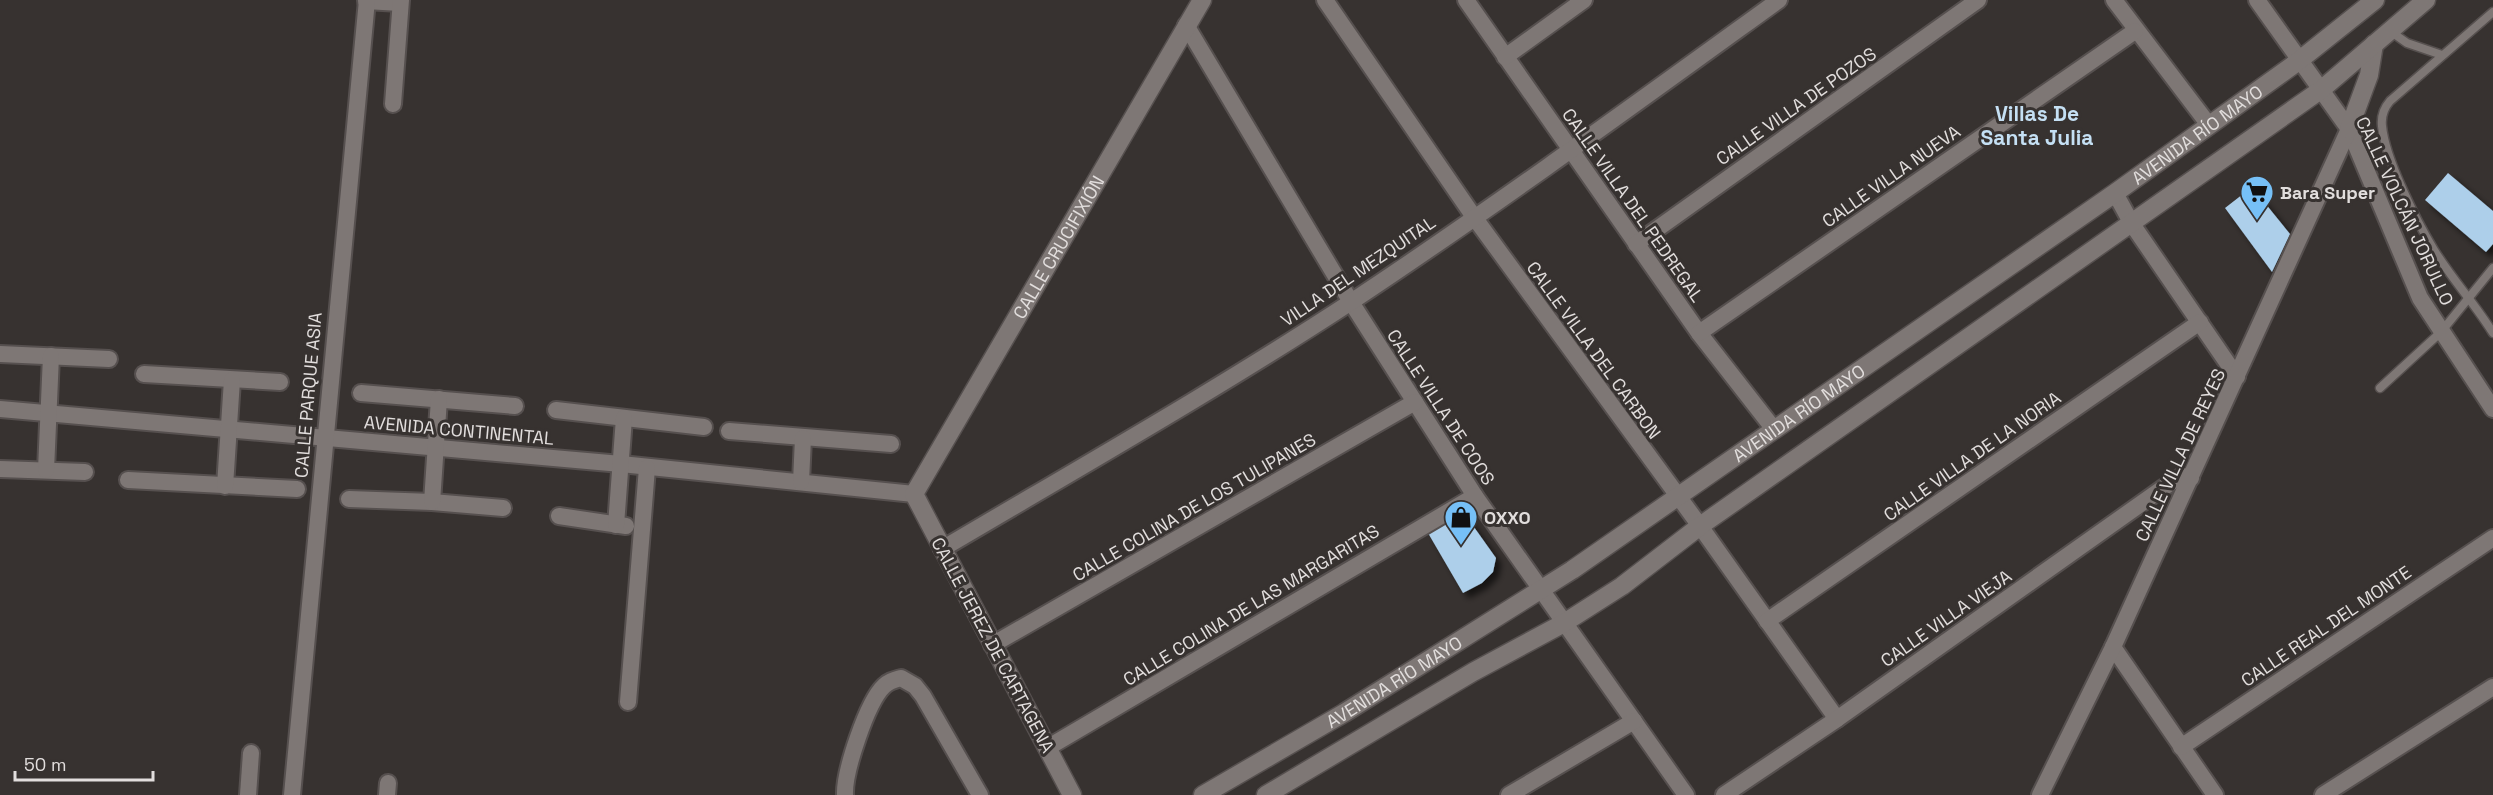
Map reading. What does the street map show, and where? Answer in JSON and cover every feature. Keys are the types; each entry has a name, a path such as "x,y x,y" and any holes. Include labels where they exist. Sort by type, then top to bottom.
{"street":[{"path":"366,0 401,2 393,104"},
{"name":"CALLE PARQUE ASIA","path":"292,795 323,438 366,0"},
{"name":"CALLE CRUCIFIXIÓN","path":"914,494 1202,0"},
{"name":"CALLE VILLA DEL CARBON","path":"1324,0 1474,217 1700,526 1837,719"},
{"name":"CALLE VILLA DEL PEDREGAL","path":"1466,0 1699,333 1773,428"},
{"path":"1505,57 1584,0"},
{"name":"VILLA DEL MEZQUITAL","path":"942,549 1158,422 1351,302 1572,150 1779,0"},
{"name":"CALLE VILLA DE POZOS","path":"1636,244 1978,0"},
{"path":"2114,0 2135,31 2209,125"},
{"name":"CALLE VOLCÁN JORULLO","path":"2257,0 2322,88 2349,129 2420,298 2493,409"},
{"name":"AVENIDA RÍO MAYO","path":"1203,795 1344,713 1540,591 2115,193 2300,60 2375,0"},
{"name":"AVENIDA RÍO MAYO","path":"1266,795 1473,672 1564,623 1622,586 1700,526 2132,224 2322,88 2426,0"},
{"name":"CALLE VILLA DE COOS","path":"1186,26 1351,302 1474,496 1686,795"},
{"name":"CALLE VILLA NUEVA","path":"1699,333 2135,31"},
{"path":"2349,129 2369,75 2374,44"},
{"name":"CALLE VILLA DE REYES","path":"2040,795 2113,646 2191,478 2349,129"},
{"path":"2115,193 2132,224 2237,377"},
{"name":"CALLE VILLA DE LA NORIA","path":"1767,621 2200,322"},
{"path":"0,354 109,359"},
{"path":"46,470 51,356"},
{"path":"144,374 280,382"},
{"path":"225,486 232,380"},
{"path":"361,393 515,406"},
{"path":"432,502 439,399"},
{"name":"CALLE COLINA DE LOS TULIPANES","path":"992,645 1415,402"},
{"name":"AVENIDA CONTINENTAL","path":"0,409 621,464 914,494"},
{"path":"556,410 704,427"},
{"path":"616,525 624,418"},
{"path":"729,431 891,444"},
{"path":"801,482 803,438"},
{"path":"628,702 640,528 647,468"},
{"path":"0,469 85,472"},
{"name":"CALLE VILLA VIEJA","path":"1724,795 1837,719 2173,481 2183,476 2191,478"},
{"path":"128,480 297,489"},
{"name":"CALLE JEREZ DE CARTAGENA","path":"914,494 1072,795"},
{"name":"CALLE COLINA DE LAS MARGARITAS","path":"1047,747 1474,496"},
{"path":"349,499 432,502 503,508"},
{"path":"559,516 640,528"},
{"name":"CALLE REAL DEL MONTE","path":"2181,747 2493,538"},
{"path":"2113,646 2215,795"},
{"path":"845,795 851,756 876,697 883,686 901,678 915,686 923,696 980,795"},
{"path":"2323,795 2493,687"},
{"path":"1509,795 1635,721"},
{"path":"248,795 251,753"}],"lane":[{"path":"2493,12 2390,101 2384,109 2382,124 2389,151 2419,223 2447,269 2493,333"},
{"path":"2390,31 2407,43 2442,55"},
{"path":"2380,388 2441,332 2450,317 2470,298 2493,268"}],"building":[{"path":"2448,173 2493,211 2493,244 2486,252 2425,200"},
{"name":"Bara Super","path":"2252,187 2290,234 2272,272 2225,208"},
{"name":"OXXO","path":"1464,513 1496,558 1493,572 1482,583 1463,593 1428,533"}],"place":[{"name":"Bara Super","path":"2257,221"},
{"name":"OXXO","path":"1461,546"}],"district":[{"name":"Villas De Santa Julia","path":"2037,125"}]}
